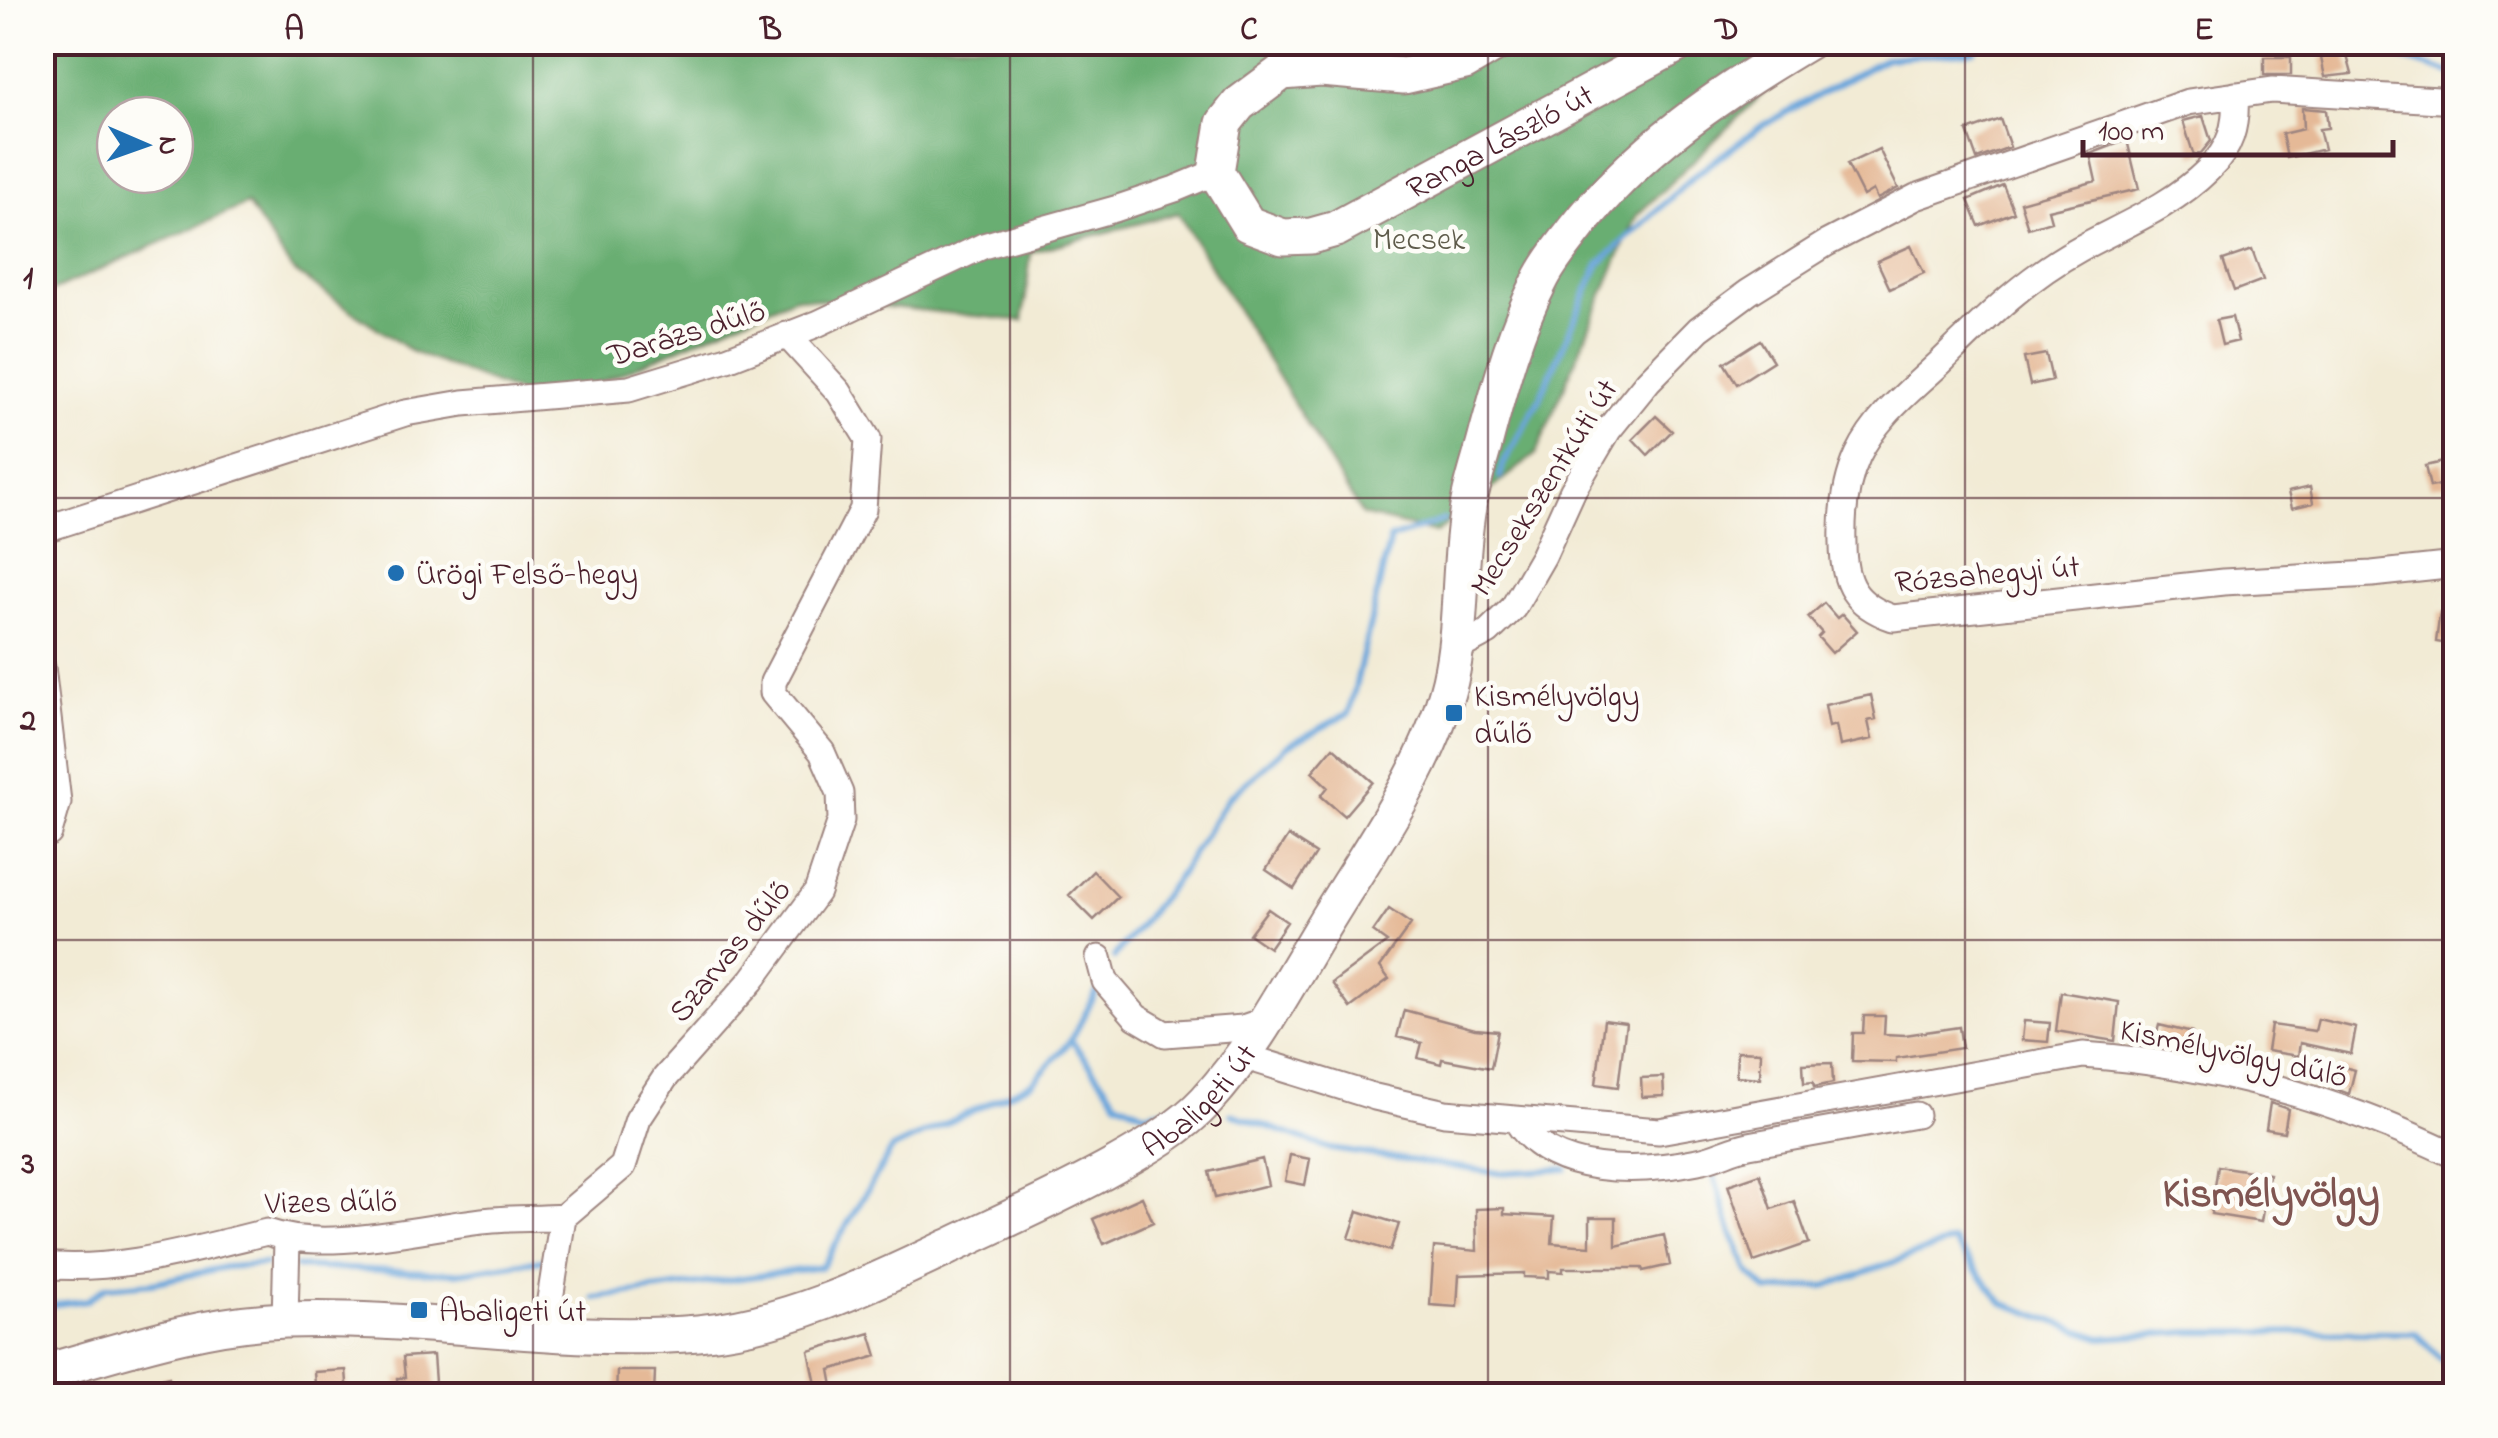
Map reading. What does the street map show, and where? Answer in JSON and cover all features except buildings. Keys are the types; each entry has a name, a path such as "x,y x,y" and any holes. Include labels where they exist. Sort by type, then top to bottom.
{"main road":[{"path":"1216,172 1224,123 1238,104 1282,72 1321,70 1404,76 1465,62 1499,42"},
{"name":"Ranga László út","path":"1216,172 1248,224 1283,237 1311,236 1367,214 1682,42"},
{"name":"Abaligeti út","path":"42,1373 161,1338 226,1324 390,1320 608,1334 704,1332 769,1318 840,1296 967,1238 1116,1165 1188,1118 1244,1056 1428,744 1448,688 1456,649 1468,508 1508,360 1542,276 1588,213 1628,169 1684,122 1807,42"}],"street":[{"name":"Mecsekszentkúti út","path":"1456,649 1488,632 1514,608 1544,556 1572,490 1609,429 1648,381 1699,329 1826,244 1916,197 2188,102 2272,90 2456,101"},
{"name":"Rózsahegyi út","path":"2236,96 2236,120 2227,149 2206,173 2143,218 2076,250 1995,307 1891,407 1858,454 1842,507 1843,556 1853,592 1866,608 1892,618 2222,582 2456,565"},
{"name":"Darázs dűlő","path":"42,530 405,413 463,403 629,389 787,336 984,246 1130,204 1216,172"},
{"name":"Szarvas dűlő","path":"564,1217 623,1166 638,1119 665,1078 752,980 817,892 840,820 840,793 822,752 773,692 773,682 863,509 868,439 838,392 787,336"},
{"path":"42,668 58,802 49,832 42,834"},
{"path":"1099,958 1105,982 1136,1016 1166,1034 1243,1028 1266,1020"},
{"name":"Kismélyvölgy dűlő","path":"1244,1056 1375,1097 1445,1113 1659,1131 2084,1055 2134,1058 2324,1100 2392,1125 2456,1156"},
{"path":"1516,1120 1538,1148 1578,1165 1616,1166 1700,1161 1738,1148 1916,1115"},
{"name":"Vizes dűlő","path":"42,1264 74,1268 113,1265 267,1232 287,1239 408,1233 493,1220 564,1217"},
{"path":"544,1331 564,1217"},
{"path":"285,1320 287,1239"}],"green space":[{"name":"Mecsek","path":"43,43 1815,43 1636,216 1536,454 1436,533 1362,515 1178,213 1031,252 1023,321 795,297 571,395 539,401 412,352 292,270 247,204 43,295"}],"waterway":[{"path":"1500,477 1599,264 1695,175 1763,125 1886,58 1974,51 1982,42"},
{"path":"2350,42 2456,75"},
{"path":"1114,957 1176,880 1228,798 1287,746 1349,713 1390,539 1444,520"},
{"path":"594,1298 822,1267 892,1149 1033,1082 1071,1040 1098,990"},
{"path":"1071,1040 1117,1101 1145,1113 1177,1107"},
{"path":"1232,1114 1331,1149 1498,1173 1566,1169"},
{"path":"1711,1166 1749,1273 1768,1291 1826,1286 1953,1241 2003,1303 2101,1338 2190,1332 2415,1333 2456,1373"},
{"path":"296,1267 457,1273 547,1259"},
{"path":"42,1306 88,1300 105,1287 265,1264"}],"place":[{"name":"Ürögi Felső-hegy","path":"396,573"},
{"name":"Kismélyvölgy dűlő","path":"1454,713"},
{"name":"Abaligeti út","path":"419,1310"}],"district":[{"name":"Kismélyvölgy","path":"2271,1191"}]}
